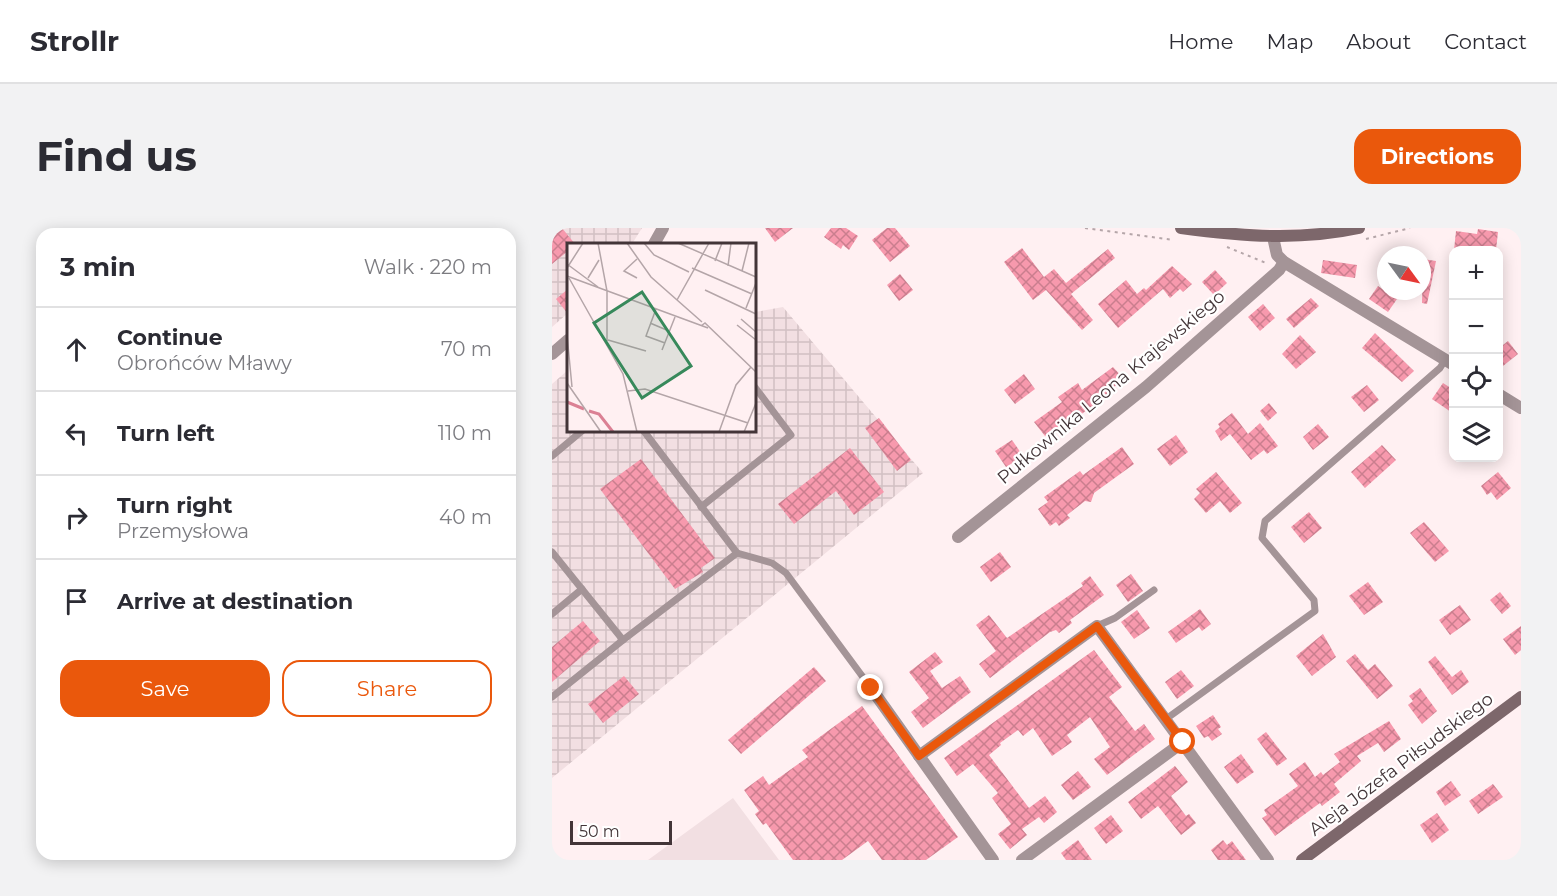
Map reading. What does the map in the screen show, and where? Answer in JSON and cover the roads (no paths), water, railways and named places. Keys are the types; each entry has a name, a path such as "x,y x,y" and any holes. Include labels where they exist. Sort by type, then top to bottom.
{"main road":[{"path":"1181,228 1273,237 1328,233 1362,234"},
{"name":"Aleja Józefa Piłsudskiego","path":"1302,860 1521,697"}],"street":[{"path":"655,243 663,228"},
{"path":"1273,237 1277,255 1284,262 1449,362"},
{"name":"Pułkownika Leona Krajewskiego","path":"958,537 1146,387 1279,270 1284,262"},
{"path":"552,354 567,341"},
{"path":"1503,397 1521,408"},
{"path":"919,756 1097,626 1268,860"},
{"path":"871,688 993,860"},
{"path":"1022,860 1183,742"}],"lane":[{"path":"1166,719 1315,611 1314,600 1262,538 1265,521 1449,362"},
{"path":"701,507 791,435 756,389"},
{"path":"552,456 582,432"},
{"path":"645,432 737,553 772,563 786,573 871,688"},
{"path":"552,552 623,640"},
{"path":"552,697 737,553"},
{"path":"552,614 582,590"},
{"path":"1097,626 1114,618 1154,590"}]}
